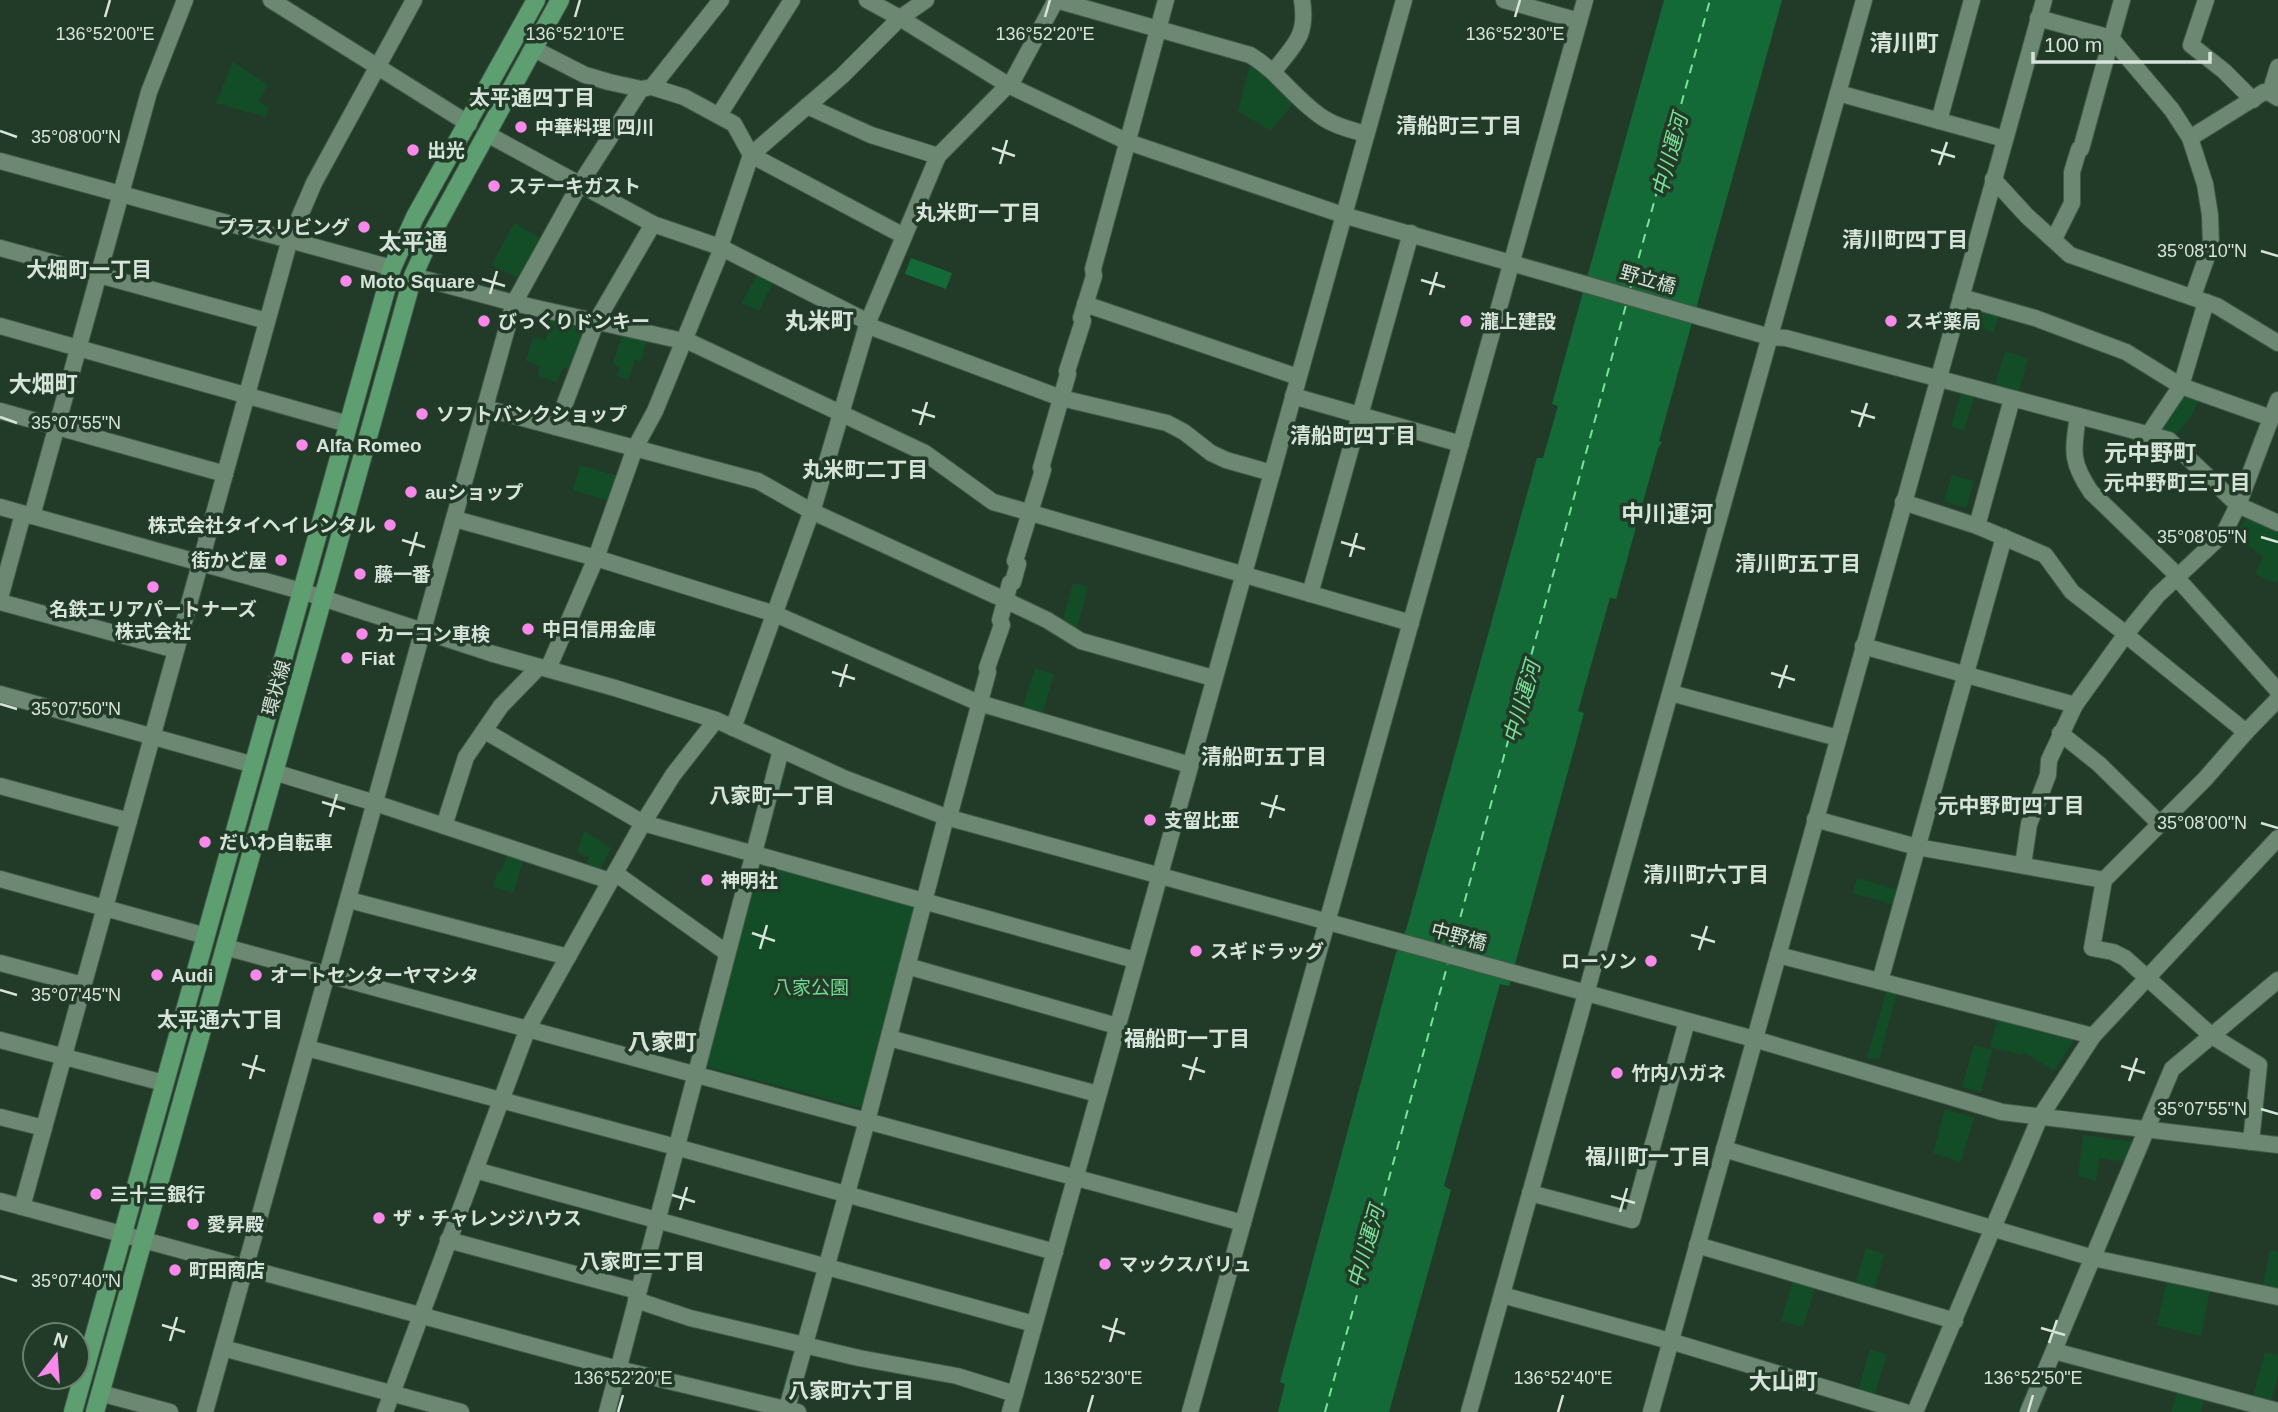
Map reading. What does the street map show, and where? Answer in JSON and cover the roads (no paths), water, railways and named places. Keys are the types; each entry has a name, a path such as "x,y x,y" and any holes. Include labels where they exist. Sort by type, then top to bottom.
{"main road":[{"name":"環状線","path":"73,1412 392,268 415,217 536,0"},
{"name":"環状線","path":"95,1412 413,276 435,228 561,0"}],"street":[{"path":"176,650 0,600 57,427 149,92 185,0"},
{"path":"271,0 469,124"},
{"path":"22,1206 290,239 314,183 414,0"},
{"path":"205,1412 514,303 580,184 647,88 721,0"},
{"path":"719,115 792,0"},
{"name":"野立橋","path":"867,0 1008,85 1128,142 1343,215 1770,337 1786,338 2169,440 2238,505 2278,523"},
{"path":"444,826 466,757 501,706 544,668 596,558 635,448 655,411 721,248 751,155 842,76 900,18 926,0"},
{"path":"733,728 811,511 867,323 938,156 1008,85 1056,0 1250,55 1273,72 1322,118 1332,124 1366,134"},
{"path":"0,1201 618,1369 790,1411 804,1344 867,1121 994,643 997,643 1002,625 1000,620 1005,600 1018,564 1015,561 1031,512 1068,374 1066,371 1083,321 1081,318 1166,0"},
{"path":"1273,72 1302,31 1305,17 1302,0"},
{"path":"1010,1412 1404,0"},
{"path":"1504,0 1579,21"},
{"path":"1190,1412 1585,0"},
{"path":"1469,1412 1864,0"},
{"path":"1939,121 1972,0"},
{"path":"2053,239 2072,203 2072,172 2122,0"},
{"path":"2206,0 2191,45 2224,71 2253,100"},
{"path":"1651,1412 2005,139 2039,5 2111,38 2172,110 2190,138 2205,184 2211,245 2181,387 2148,435"},
{"path":"534,49 586,75 684,97 734,124 751,155 904,236"},
{"path":"2190,138 2264,92 2274,95 2278,67"},
{"path":"1838,93 2005,139"},
{"path":"807,106 871,135 938,156"},
{"path":"487,134 653,224 721,248 867,323 1061,398 1167,423 1184,432 1211,453 1272,473"},
{"path":"0,161 392,268"},
{"path":"1993,179 2027,216 2070,255 2200,299 2278,344"},
{"path":"556,427 596,322 653,224"},
{"path":"1310,594 1411,233"},
{"path":"0,248 267,321"},
{"path":"413,276 514,303 692,343 925,453 993,502 1411,623"},
{"path":"1961,297 2035,318 2126,352 2181,387 2271,418"},
{"path":"1085,304 1298,377"},
{"path":"0,326 348,424"},
{"path":"1293,396 1461,444"},
{"path":"1977,526 2012,399"},
{"path":"2023,865 2029,824 2048,775 2049,760 2075,705 2157,596 2224,533 2238,505 2278,400"},
{"path":"485,408 758,481 811,511 1047,620 1081,641 1213,678"},
{"path":"0,411 225,474"},
{"path":"2078,416 2073,455 2091,492 2177,576 2278,691"},
{"path":"1903,502 1977,526 2045,555 2072,592 2246,732"},
{"name":"中野橋","path":"0,507 301,591 716,720 846,779 947,817 1754,1039 2002,1112 2278,1145"},
{"path":"455,519 596,558 775,614 979,703 1190,765"},
{"path":"1880,981 2004,537"},
{"path":"1863,646 2075,705"},
{"path":"1671,693 1838,738"},
{"path":"0,695 254,765"},
{"path":"2251,1142 2259,1065 2212,1037 2125,958 2113,952 2092,948 2104,880 2205,779 2278,699"},
{"path":"385,1412 528,1028 643,823 673,775 716,720"},
{"path":"485,730 643,823 1135,960"},
{"path":"2060,733 2099,764 2160,824"},
{"path":"607,1412 781,750"},
{"path":"274,772 612,877 727,953"},
{"path":"0,786 129,821"},
{"path":"1815,819 1917,847 2104,880"},
{"path":"1916,1412 2040,1116 2093,1036 2278,838"},
{"path":"0,879 206,936"},
{"path":"349,900 568,957"},
{"path":"225,947 1243,1223"},
{"path":"1777,955 2093,1036"},
{"path":"0,963 83,985"},
{"path":"907,966 1117,1026"},
{"path":"2028,1412 2172,1069 2275,988"},
{"path":"1530,1193 1632,1220 1687,1021"},
{"path":"889,1038 1098,1094"},
{"path":"0,1040 164,1083"},
{"path":"307,1048 1055,1252"},
{"path":"0,1117 44,1128"},
{"path":"1724,1149 2093,1258 2278,1297"},
{"path":"475,1170 1034,1324"},
{"path":"449,1240 637,1295 690,1318 859,1358 957,1376 1015,1394"},
{"path":"1697,1245 1955,1321"},
{"path":"1502,1294 1670,1341 1905,1412"},
{"path":"223,1349 461,1412"},
{"path":"2054,1351 2278,1410"},
{"path":"100,1393 170,1412"}],"water":[{"path":"1664,0 1782,0 1659,441 1662,442 1658,448 1616,599 1610,598 1578,711 1584,713 1509,986 1500,984 1444,1186 1451,1190 1389,1412 1278,1412 1285,1384 1280,1382 1395,956 1406,930 1537,458 1543,458 1558,406 1552,404"},
{"path":"911,258 952,273 946,289 905,274"}],"place":[{"name":"中華料理 四川","path":"521,127"},
{"name":"出光","path":"413,150"},
{"name":"ステーキガスト","path":"494,186"},
{"name":"プラスリビング","path":"364,227"},
{"name":"Moto Square","path":"346,281"},
{"name":"びっくりドンキー","path":"484,321"},
{"name":"瀧上建設","path":"1466,321"},
{"name":"スギ薬局","path":"1891,321"},
{"name":"ソフトバンクショップ","path":"422,414"},
{"name":"Alfa Romeo","path":"302,445"},
{"name":"auショップ","path":"411,492"},
{"name":"株式会社タイヘイレンタル","path":"390,525"},
{"name":"街かど屋","path":"281,560"},
{"name":"藤一番","path":"360,574"},
{"name":"名鉄エリアパートナーズ 株式会社","path":"153,587"},
{"name":"中日信用金庫","path":"528,629"},
{"name":"カーコン車検","path":"362,634"},
{"name":"Fiat","path":"347,658"},
{"name":"支留比亜","path":"1150,820"},
{"name":"だいわ自転車","path":"205,842"},
{"name":"神明社","path":"707,880"},
{"name":"スギドラッグ","path":"1196,951"},
{"name":"ローソン","path":"1651,961"},
{"name":"Audi","path":"157,975"},
{"name":"オートセンターヤマシタ","path":"256,975"},
{"name":"竹内ハガネ","path":"1617,1073"},
{"name":"三十三銀行","path":"96,1194"},
{"name":"ザ・チャレンジハウス","path":"379,1218"},
{"name":"愛昇殿","path":"193,1224"},
{"name":"マックスバリュ","path":"1105,1264"},
{"name":"町田商店","path":"175,1270"}],"district":[{"name":"清川町","path":"1904,43"},
{"name":"太平通四丁目","path":"532,98"},
{"name":"清船町三丁目","path":"1459,126"},
{"name":"丸米町一丁目","path":"978,213"},
{"name":"清川町四丁目","path":"1905,240"},
{"name":"太平通","path":"413,242"},
{"name":"大畑町一丁目","path":"89,270"},
{"name":"丸米町","path":"819,321"},
{"name":"大畑町","path":"43,384"},
{"name":"清船町四丁目","path":"1353,436"},
{"name":"元中野町","path":"2150,453"},
{"name":"丸米町二丁目","path":"865,470"},
{"name":"元中野町三丁目","path":"2177,483"},
{"name":"中川運河","path":"1667,514"},
{"name":"清川町五丁目","path":"1798,564"},
{"name":"清船町五丁目","path":"1264,757"},
{"name":"八家町一丁目","path":"772,796"},
{"name":"元中野町四丁目","path":"2011,806"},
{"name":"清川町六丁目","path":"1706,875"},
{"name":"太平通六丁目","path":"220,1020"},
{"name":"福船町一丁目","path":"1187,1039"},
{"name":"八家町","path":"662,1042"},
{"name":"福川町一丁目","path":"1648,1157"},
{"name":"八家町三丁目","path":"642,1262"},
{"name":"大山町","path":"1783,1381"},
{"name":"八家町六丁目","path":"851,1391"}],"park label":[{"name":"八家公園","path":"811,987"}]}
